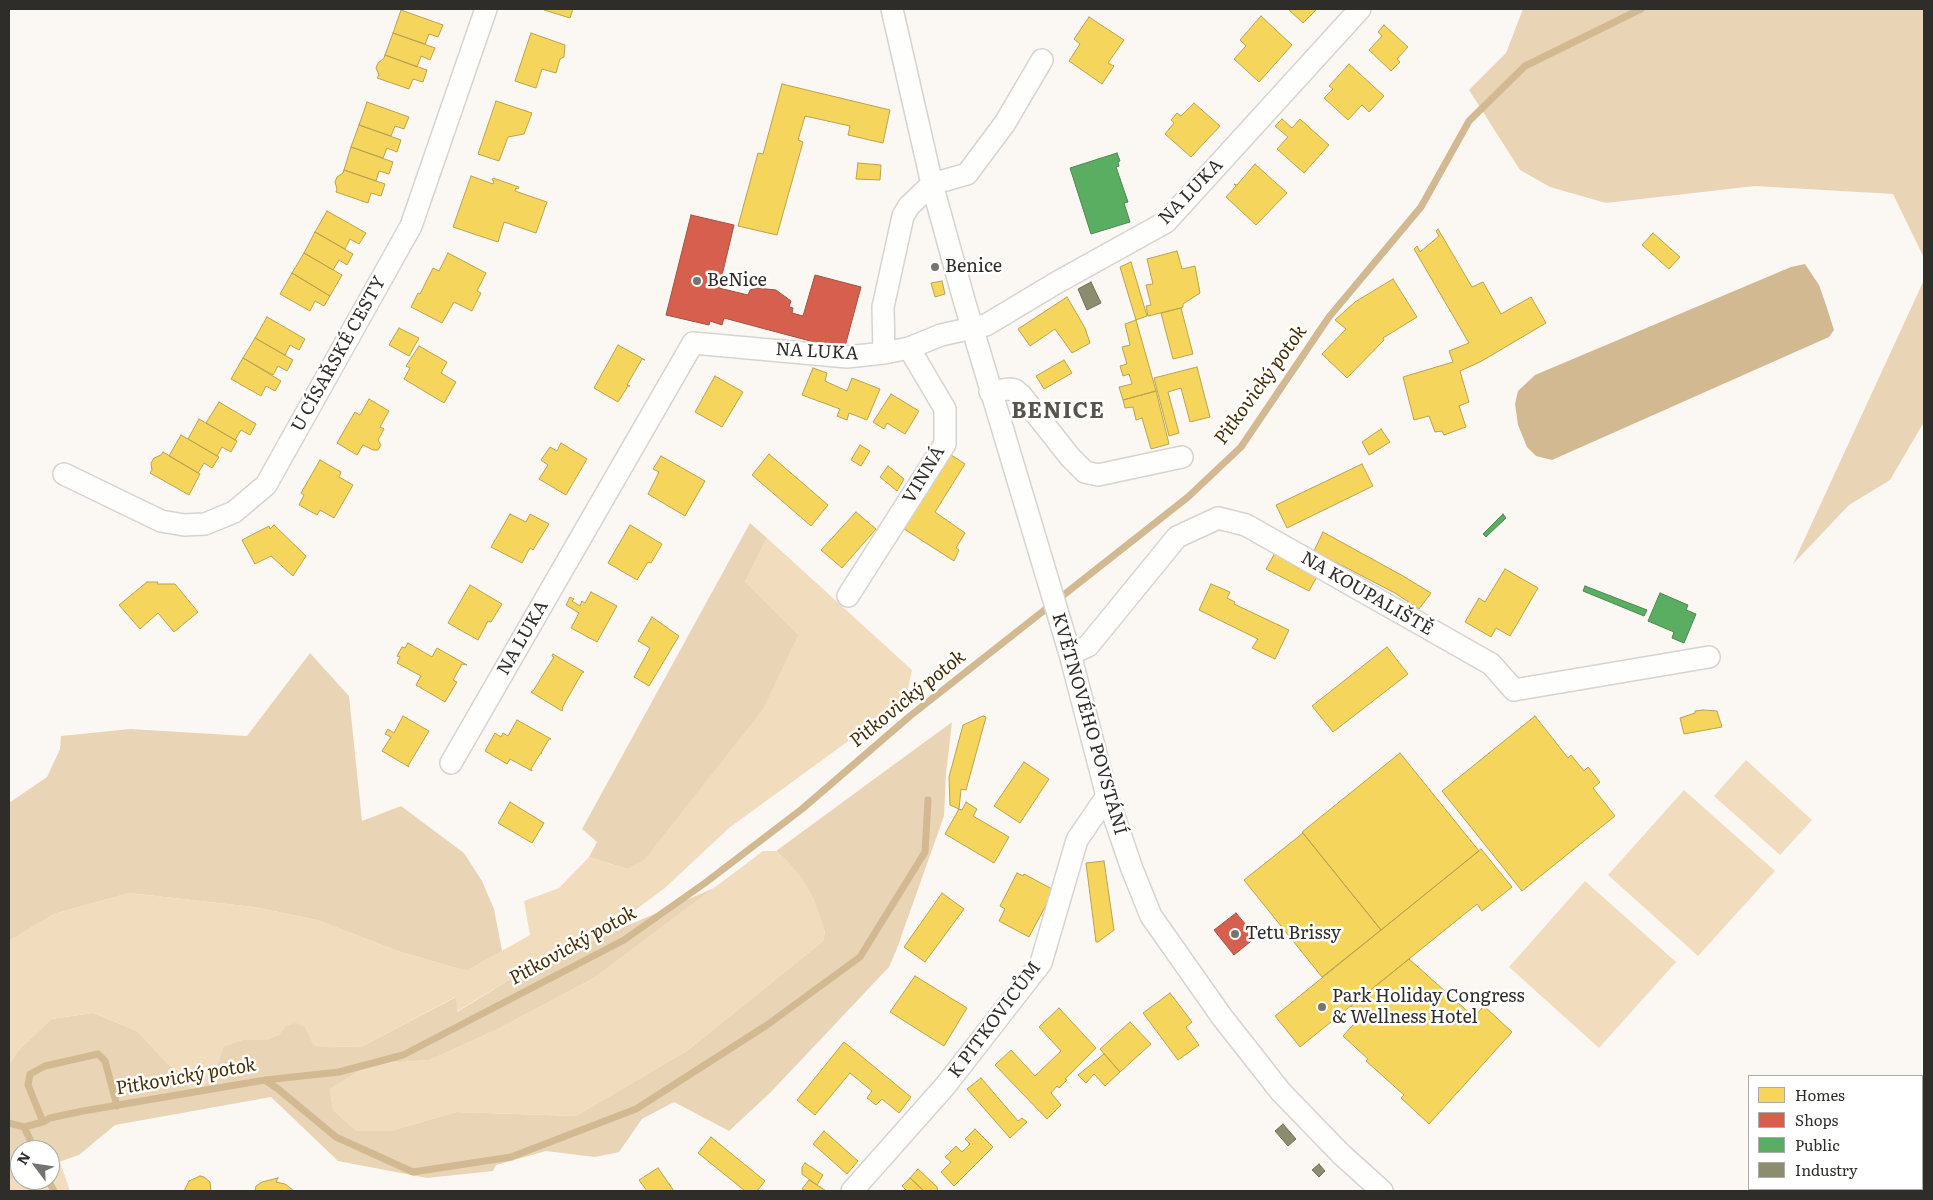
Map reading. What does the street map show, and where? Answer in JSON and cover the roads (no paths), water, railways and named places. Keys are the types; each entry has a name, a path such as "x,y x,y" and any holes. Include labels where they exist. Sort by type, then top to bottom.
{"street":[{"name":"U CÍSAŘSKÉ CESTY","path":"64,474 161,521 184,525 205,524 234,512 266,485 411,226 486,9"},
{"name":"KVĚTNOVÉHO POVSTÁNÍ","path":"892,9 932,184 990,392 1067,646 1107,796 1132,869 1151,916 1222,1017 1280,1092 1341,1154 1382,1191"},
{"name":"NA LUKA","path":"451,764 693,343 847,357 884,354 909,348 941,335 986,325 1000,318 1056,283 1166,222 1360,9"},
{"path":"884,354 882,307 903,216 909,206 932,184 967,174 1005,123 1042,60"},
{"name":"VINNÁ","path":"848,596 945,444 945,408 909,348"},
{"path":"990,392 1008,389 1015,390 1021,395 1070,457 1085,472 1098,475 1182,457"},
{"name":"NA KOUPALIŠTĚ","path":"1067,646 1088,646 1177,537 1218,518 1246,525 1491,664 1514,690 1709,657"},
{"name":"K PITKOVICŮM","path":"852,1191 946,1085 1041,963 1077,840 1107,796"}],"waterway":[{"name":"Pitkovický potok","path":"9,1123 24,1127 50,1118 83,1111 265,1080 339,1072 403,1055 624,940 705,883 802,809 910,716 1188,497 1241,447 1329,317 1421,207 1469,121 1525,66 1641,9"},
{"path":"265,1080 336,1137 413,1172 511,1157 636,1109 767,1025 860,957 925,852 928,800"},
{"path":"43,1122 28,1085 30,1074 45,1066 98,1054 105,1061 117,1106"},
{"path":"24,1127 30,1140"}],"place":[{"name":"Benice","path":"935,267"},
{"name":"BeNice","path":"697,281"},
{"name":"Tetu Brissy","path":"1235,934"},
{"name":"Park Holiday Congress & Wellness Hotel","path":"1322,1007"}],"district":[{"name":"BENICE","path":"1058,412"}]}
